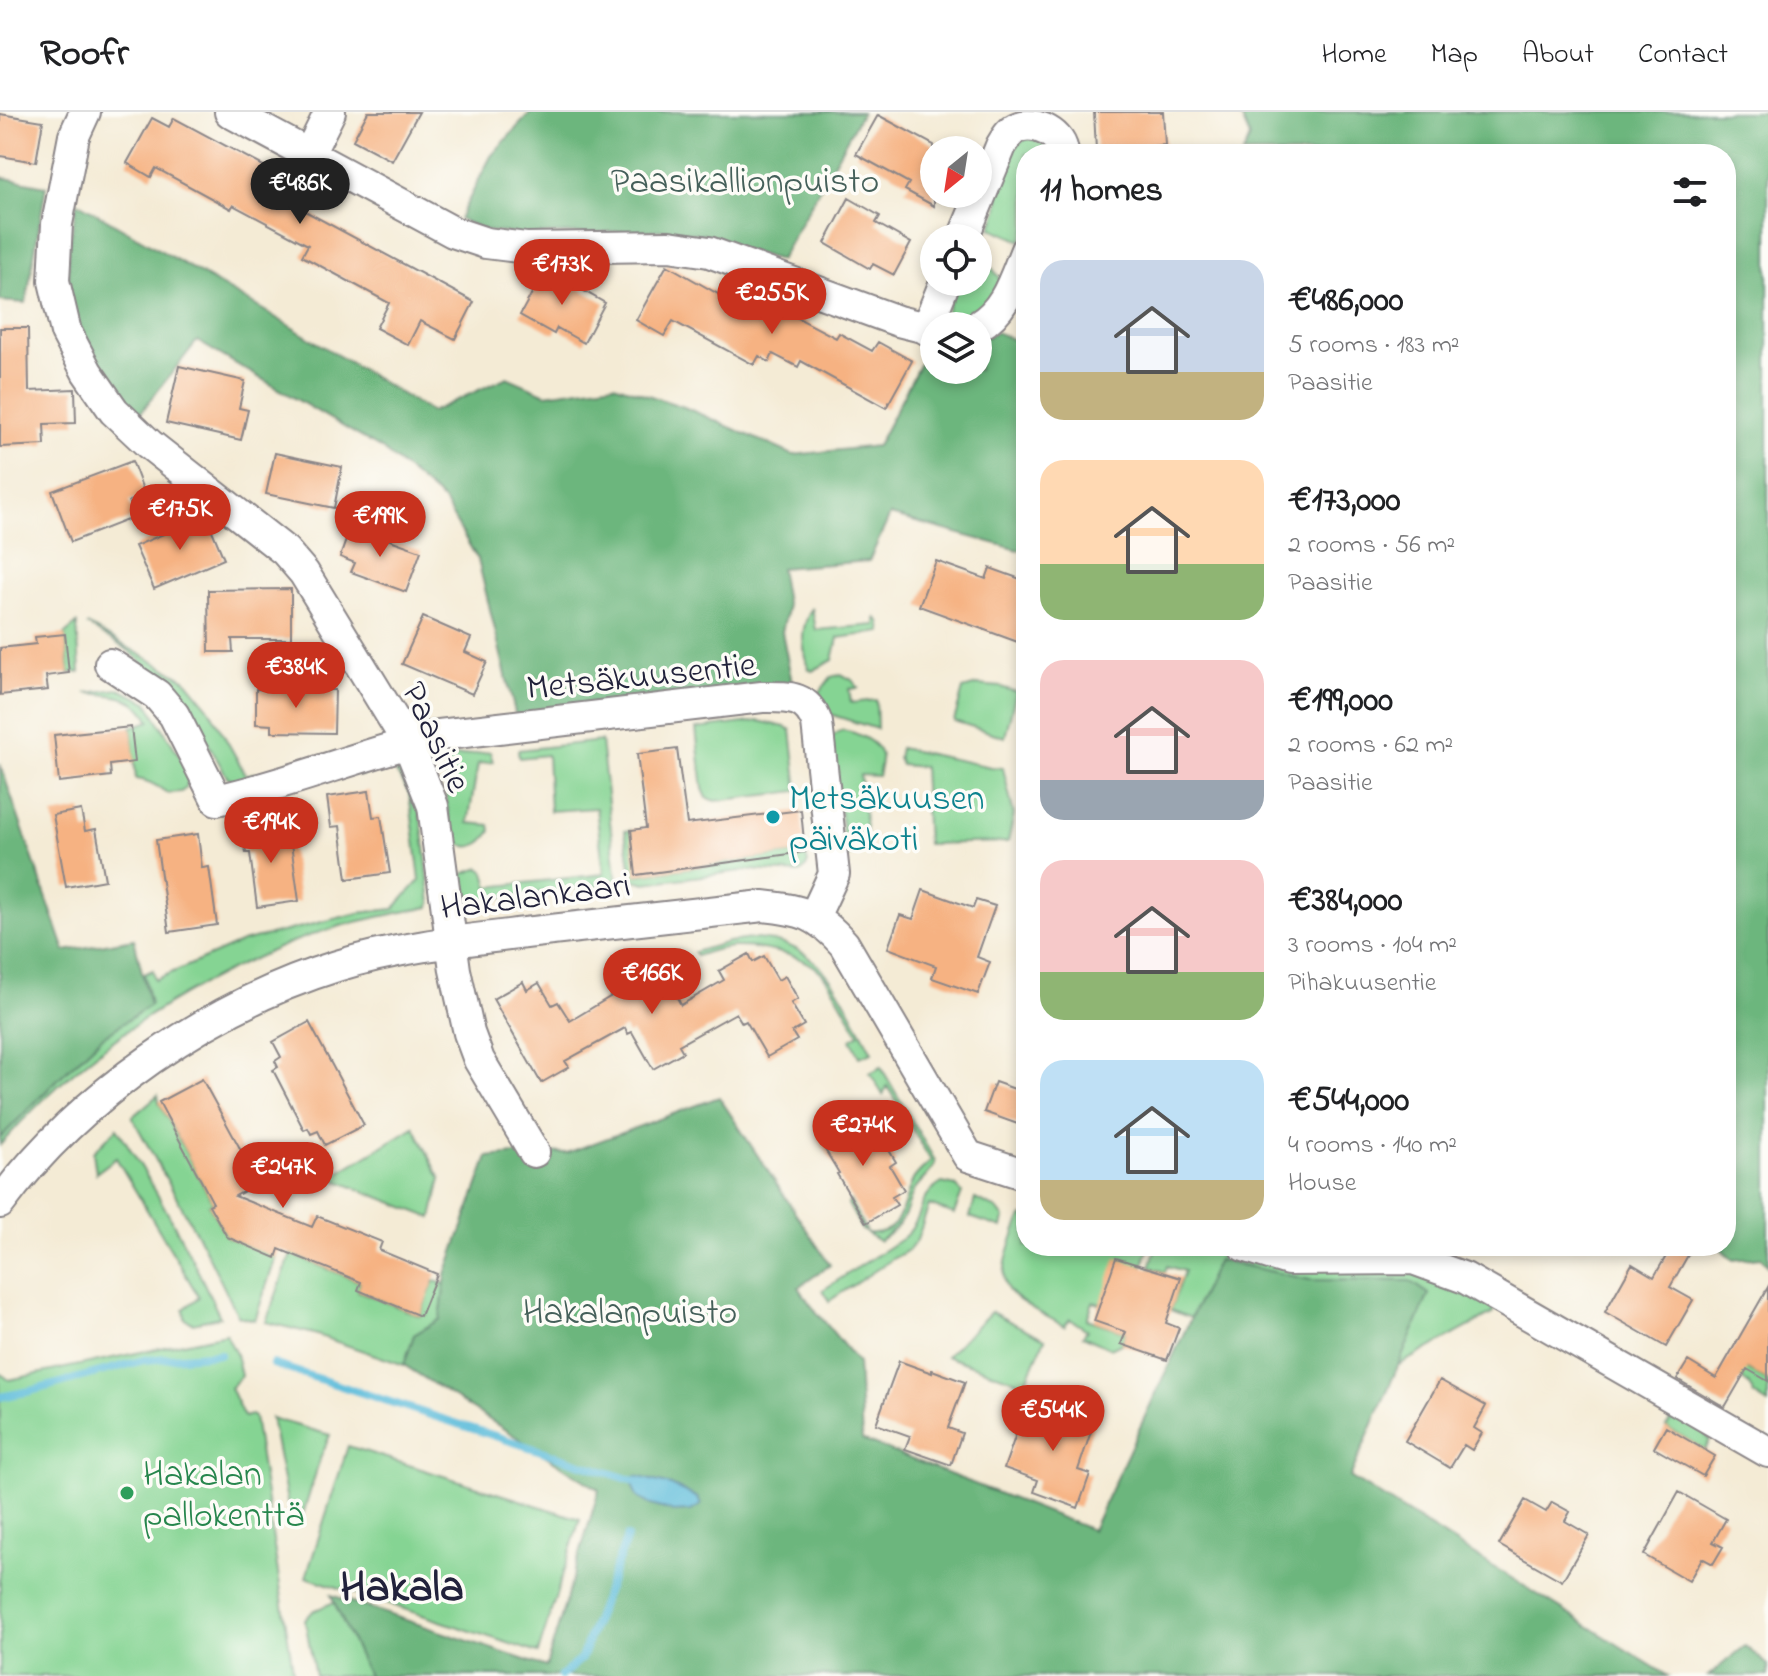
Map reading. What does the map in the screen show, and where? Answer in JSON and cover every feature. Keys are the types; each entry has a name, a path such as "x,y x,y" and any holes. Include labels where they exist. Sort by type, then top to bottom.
{"street":[{"name":"Paasitie","path":"85,112 74,136 57,224 54,281 66,332 87,372 114,411 149,444 260,529 304,573 408,743 433,806 455,970 469,1033 479,1060 534,1152"},
{"path":"230,112 453,232 486,243 526,248 689,248 709,252 920,327"},
{"path":"309,154 330,112"},
{"path":"969,224 1001,146 1017,127 1031,125 1043,128 1061,144"},
{"path":"992,317 1007,296 1016,274"},
{"name":"Metsäkuusentie","path":"110,664 157,695 174,715 217,800 261,790 439,735 762,697 798,700 809,706 817,723 834,874 814,917"},
{"name":"Hakalankaari","path":"0,1203 52,1142 147,1061 234,1008 278,987 337,966 393,951 763,906 790,908 814,917 830,929 844,944 968,1156 1016,1172"},
{"path":"1275,1256 1288,1260 1413,1259 1465,1278 1768,1452"}],"green space":[{"name":"Paasikallionpuisto","path":"531,112 862,112 780,260 735,248 702,234 660,230 526,235 486,231 459,219 491,156"},
{"path":"1239,112 1768,112 1768,1266 1761,1257 1733,1260 1729,1256 1736,1256 1736,144 1247,144 1250,137"},
{"path":"1032,135 1042,144 1018,144"},
{"path":"1016,145 1016,239 992,228 998,210 996,188 1012,148"},
{"path":"0,177 46,186 26,303 0,301"},
{"path":"77,202 431,412 507,377 546,394 614,384 684,407 793,455 877,446 920,363 920,384 992,384 992,334 996,332 1016,341 1016,549 890,515 869,561 780,568 787,609 782,632 792,683 516,717 478,560 443,500 383,450 197,341 138,416 109,383 70,314 68,251"},
{"path":"992,268 1004,284 982,312 946,312 951,296 992,296"},
{"path":"812,608 816,630 876,625 876,618 880,621 882,632 838,638 833,660 812,671 803,638"},
{"path":"77,624 80,672 69,673 65,634"},
{"path":"87,625 185,679 208,707 246,775 255,773 256,779 237,781 227,777 182,697 129,651"},
{"path":"841,674 858,688 849,689 851,703 876,700 877,729 829,714 819,693 831,677"},
{"path":"977,685 1016,692 1005,737 954,721 963,689"},
{"path":"119,689 147,702 188,770 189,779 181,792 167,793 153,784 136,779 131,727 150,721 145,712 123,698 86,693"},
{"path":"759,721 791,730 798,791 715,801 707,798 703,789 696,729"},
{"path":"842,730 870,741 881,755 878,776 860,775 868,846 846,858 831,737"},
{"path":"601,741 617,883 466,902 460,878 480,868 485,872 489,887 604,874 596,808 550,811 547,755 519,758 518,750"},
{"path":"900,748 1003,768 1014,815 1008,842 927,844 923,767 901,765 898,758"},
{"path":"490,752 493,762 478,764 468,823 490,825 491,831 474,846 463,845 453,839 446,797 447,766 451,757"},
{"path":"389,762 403,770 416,801 426,854 429,907 356,922 305,937 223,973 120,1036 57,1087 0,1145 0,1138 101,1038 150,1005 144,974 153,970 155,980 242,942 358,913 394,909 420,880 409,793 392,766 359,776 358,768"},
{"path":"0,764 65,951 134,939 150,1005 101,1038 0,1138"},
{"path":"631,830 637,875 805,852 808,863 800,873 750,870 645,883 632,879 625,831"},
{"path":"751,939 776,942 796,949 828,975 872,1052 860,1057 851,1039 859,1034 829,983 812,965 778,952 753,948 727,948 696,956 694,952"},
{"path":"881,1067 935,1164 915,1189 900,1222 879,1241 862,1230 848,1204 850,1201 867,1233 888,1229 899,1217 913,1180 931,1161 887,1086 883,1095 870,1073"},
{"path":"158,1095 227,1237 276,1257 255,1320 238,1316 203,1245 132,1117"},
{"name":"Hakalanpuisto","path":"719,1097 830,1265 799,1287 858,1363 862,1440 1092,1530 1218,1260 1310,1280 1410,1281 1429,1294 1350,1477 1668,1676 368,1676 331,1595 546,1667 599,1490 404,1365 414,1335 440,1319 446,1274 488,1157 534,1152 567,1153"},
{"path":"414,1127 441,1179 432,1218 330,1178"},
{"path":"117,1128 172,1221 220,1317 193,1323 185,1319 184,1309 199,1297 116,1158 96,1173 93,1152"},
{"path":"942,1183 956,1186 962,1193 954,1214 929,1205 917,1240 909,1250 829,1301 823,1290 903,1238 916,1221 929,1194"},
{"path":"975,1199 997,1209 1004,1218 1002,1228 970,1217"},
{"path":"1016,1231 1016,1256 1146,1256 1140,1274 1100,1304 1093,1302 1087,1319 1126,1332 1121,1344 1111,1349 1083,1336 1087,1330 1070,1319 1064,1326 1010,1293 1004,1277"},
{"path":"292,1252 361,1282 358,1291 420,1316 434,1281 445,1284 440,1319 414,1335 404,1365 314,1334 266,1322"},
{"path":"1154,1256 1245,1256 1424,1271 1495,1306 1492,1314 1397,1366 1429,1294 1410,1281 1310,1280 1218,1260 1191,1318 1170,1310 1184,1271 1167,1266 1165,1272 1150,1267"},
{"path":"991,1312 1045,1339 1025,1384 946,1356"},
{"name":"Hakalan pallokenttä","path":"226,1334 236,1354 241,1376 230,1388 244,1417 254,1417 294,1676 0,1676 0,1373 9,1380"},
{"path":"1737,1364 1768,1381 1768,1404 1754,1395 1749,1385 1732,1371"},
{"path":"1676,1413 1699,1427 1710,1440 1705,1450 1666,1427"},
{"path":"271,1418 330,1435 300,1524 291,1522"},
{"path":"348,1446 580,1519 538,1653 306,1577"},
{"path":"334,1602 368,1676 315,1676 305,1620 313,1611"},
{"path":"1745,1646 1768,1665 1768,1676 1708,1676"}],"water":[{"path":"636,1476 671,1485 698,1498 701,1505 691,1511 674,1512 651,1505 637,1497 632,1484"}],"building":[{"path":"368,112 419,112 392,161 353,140"},
{"path":"1094,112 1163,112 1165,144 1096,144"},
{"path":"0,114 43,121 36,162 0,156"},
{"path":"878,115 920,138 920,198 905,190 909,183 856,154"},
{"path":"152,118 169,127 174,118 312,192 303,210 474,302 455,339 420,321 408,345 376,328 389,303 302,256 308,245 233,205 231,209 156,168 151,177 127,163"},
{"path":"849,198 880,216 876,223 911,243 894,275 873,264 870,269 825,243"},
{"path":"667,265 750,312 758,297 836,338 839,333 872,351 878,342 912,361 886,408 801,361 798,367 773,354 769,362 759,356 754,365 673,321 664,336 636,320"},
{"path":"545,269 605,303 584,343 557,328 554,334 520,315"},
{"path":"0,328 28,328 29,391 75,389 76,423 44,424 45,445 0,447"},
{"path":"179,366 245,381 239,408 248,410 241,440 166,423"},
{"path":"275,453 342,467 334,508 266,494"},
{"path":"132,461 145,495 129,501 135,517 71,542 52,491"},
{"path":"206,516 224,559 154,589 135,546"},
{"path":"351,526 421,551 406,592 351,572 355,563 340,557"},
{"path":"936,561 986,579 990,568 1016,577 1016,641 919,606"},
{"path":"291,589 291,639 232,639 233,652 209,652 208,590"},
{"path":"423,617 471,638 465,652 487,662 472,694 402,664"},
{"path":"65,634 69,673 46,676 48,690 0,695 0,648 36,644 35,637"},
{"path":"256,689 335,690 334,733 272,732 272,725 256,724"},
{"path":"131,727 135,762 110,765 111,776 59,782 54,735"},
{"name":"Metsäkuusen päiväkoti","path":"677,749 687,824 801,810 805,852 636,875 631,830 646,828 637,754"},
{"path":"369,791 373,817 381,816 390,873 347,879 340,826 331,827 327,797"},
{"path":"81,810 85,831 96,829 105,880 66,887 53,815"},
{"path":"277,821 280,845 291,844 299,901 257,907 250,853 246,853 242,826"},
{"path":"198,834 202,868 209,867 217,925 169,932 156,840"},
{"path":"923,890 973,908 976,900 995,906 977,957 990,962 978,994 932,978 936,966 888,948 900,915 913,919"},
{"path":"749,954 753,962 764,956 778,980 785,976 798,999 791,1003 804,1025 792,1032 797,1040 767,1057 746,1021 742,1023 736,1013 679,1045 683,1052 653,1069 632,1032 628,1034 625,1028 565,1061 569,1067 541,1083 493,999 523,982 527,990 539,983 552,1005 558,1002 570,1021 613,995 607,983 634,968 637,974 651,967 663,988 670,984 681,1005 724,980 719,971"},
{"path":"309,1022 364,1125 325,1145 318,1131 311,1134 308,1128 304,1130 273,1070 278,1067 275,1061 281,1057 273,1042"},
{"path":"202,1079 259,1183 235,1196 312,1227 317,1216 382,1242 379,1250 437,1274 420,1316 358,1290 361,1282 279,1249 276,1258 227,1237 209,1205 213,1203 159,1102"},
{"path":"995,1082 1016,1089 1016,1123 984,1112"},
{"path":"846,1119 852,1128 863,1121 876,1144 883,1140 896,1162 890,1166 904,1190 892,1197 897,1205 866,1223 817,1136"},
{"path":"1666,1256 1687,1256 1670,1287 1693,1300 1666,1347 1605,1312 1632,1264 1654,1277"},
{"path":"1116,1258 1181,1278 1166,1323 1179,1328 1167,1360 1121,1344 1126,1332 1094,1321"},
{"path":"1768,1287 1768,1381 1747,1369 1725,1407 1677,1379 1688,1361 1716,1378"},
{"path":"899,1361 965,1382 948,1428 962,1433 951,1465 905,1449 910,1436 876,1424"},
{"path":"1440,1380 1486,1406 1474,1428 1482,1433 1472,1450 1464,1445 1450,1468 1405,1441"},
{"path":"1026,1406 1059,1418 1060,1413 1075,1418 1078,1410 1096,1417 1078,1470 1090,1474 1078,1508 1034,1492 1038,1480 1004,1468"},
{"path":"1666,1427 1715,1456 1703,1476 1654,1448"},
{"path":"1679,1492 1726,1519 1713,1542 1723,1547 1713,1564 1702,1558 1689,1581 1644,1555"},
{"path":"1525,1500 1546,1512 1552,1502 1570,1512 1565,1521 1589,1535 1562,1581 1499,1545"}],"waterway":[{"path":"0,1397 144,1360 220,1354"},
{"path":"273,1364 634,1481"},
{"path":"561,1676 581,1659 627,1537"}],"place":[{"name":"Metsäkuusen päiväkoti","path":"773,817"},
{"name":"Hakalan pallokenttä","path":"127,1493"}],"district":[{"name":"Hakala","path":"402,1585"}]}
